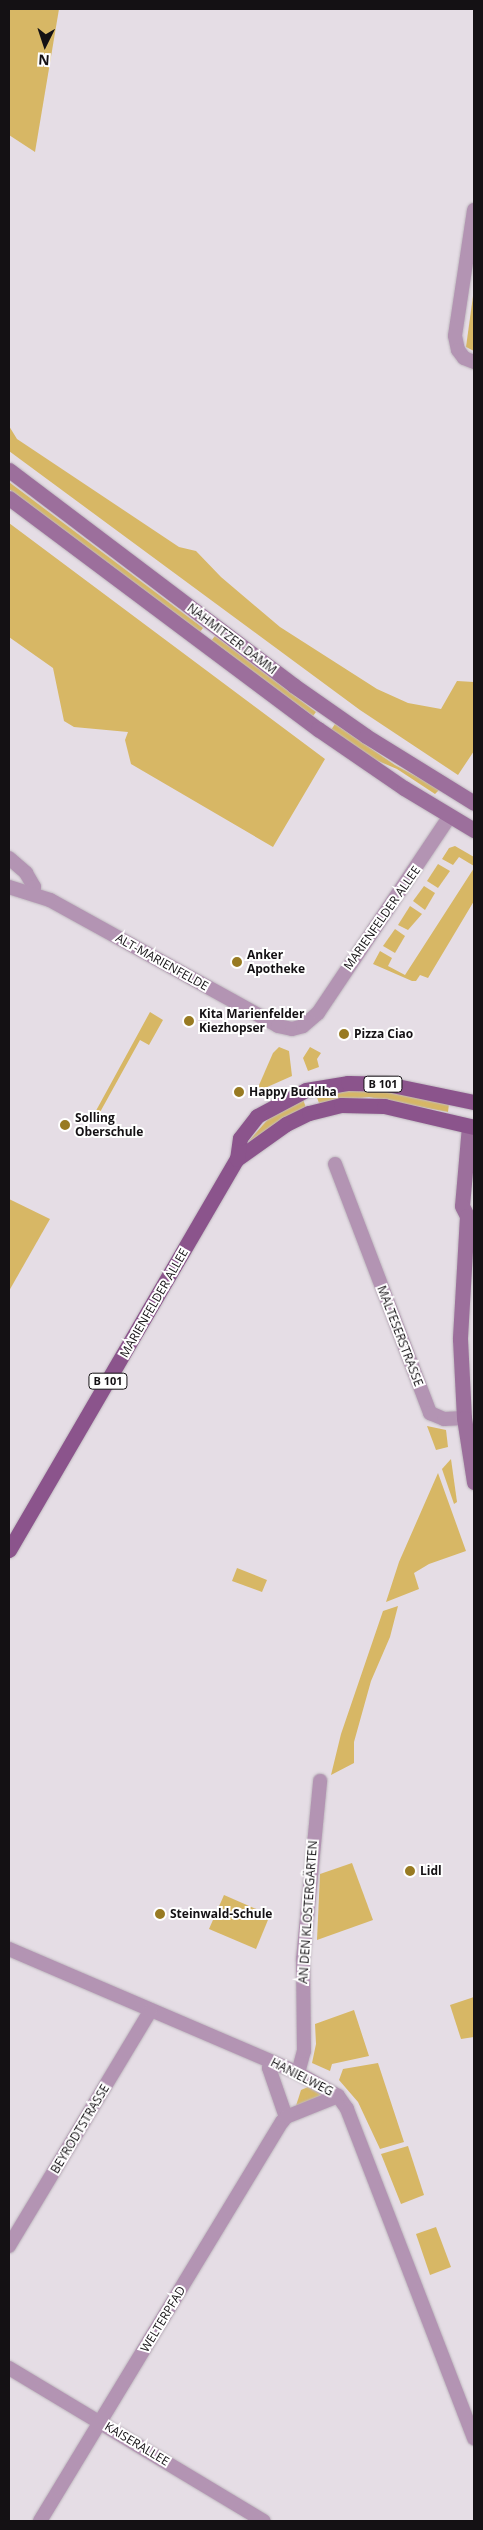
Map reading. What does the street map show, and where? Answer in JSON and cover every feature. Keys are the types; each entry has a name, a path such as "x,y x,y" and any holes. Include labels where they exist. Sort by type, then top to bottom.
{"main road":[{"name":"NAHMITZER DAMM","path":"9,470 293,685 366,736 469,799"},
{"name":"NAHMITZER DAMM","path":"9,498 318,730 474,830"},
{"name":"MARIENFELDER ALLEE","path":"450,816 469,799"},
{"name":"MARIENFELDER ALLEE","path":"238,1159 240,1138 257,1116 312,1088 348,1083 386,1084 474,1100"},
{"name":"B 101","path":"472,1126 474,1100"},
{"name":"MARIENFELDER ALLEE","path":"9,1550 238,1159 286,1124 309,1113 341,1105 384,1106 472,1126"},
{"path":"472,1126 462,1206 470,1212 460,1339 464,1418 474,1482"}],"street":[{"path":"474,210 455,336 458,350 464,358 474,362"},
{"name":"MARIENFELDER ALLEE","path":"292,1029 303,1026 318,1013 450,816"},
{"path":"9,858 26,873 34,887 32,894"},
{"name":"ALT-MARIENFELDE","path":"9,887 50,900 278,1026 292,1029"},
{"name":"MALTESERSTRASSE","path":"335,1164 427,1408 438,1418 464,1418"},
{"name":"AN DEN KLOSTERGÄRTEN","path":"298,2073 304,2051 303,1958 320,1781"},
{"name":"HANIELWEG","path":"9,1949 298,2073 338,2096 347,2109 474,2438"},
{"name":"BEYRODTSTRASSE","path":"9,2246 151,2010"},
{"path":"272,2062 269,2068 286,2117 338,2096"},
{"name":"WELTERPFAD","path":"40,2521 286,2117"},
{"name":"KAISERALLEE","path":"9,2368 264,2521"}],"shaded area":[{"path":"9,9 59,9 35,152 9,135"},
{"path":"474,289 474,351 466,347"},
{"path":"9,426 17,439 179,547 196,551 221,577 280,627 377,689 408,703 441,709 457,681 474,682 474,751 458,775 360,710 9,451"},
{"path":"9,482 203,628 200,632 9,489"},
{"path":"9,523 325,759 273,847 131,764 125,740 128,732 74,727 64,721 53,668 9,637"},
{"path":"215,636 316,712 313,716 211,641"},
{"path":"335,724 395,765 440,789 435,794 397,769 371,758 331,730"},
{"path":"455,846 474,857 474,866 459,857 453,865 442,859 449,848"},
{"path":"438,864 450,871 438,888 427,881"},
{"path":"474,868 474,901 428,978 420,975 416,981 412,981 373,964 380,951 392,958 388,966 405,975"},
{"path":"424,886 435,893 425,910 413,901"},
{"path":"410,906 422,914 408,930 398,925"},
{"path":"395,929 405,936 395,953 383,946"},
{"path":"150,1012 163,1020 149,1045 140,1040 99,1114 108,1119 103,1124 92,1118"},
{"path":"279,1047 289,1051 292,1076 256,1092 273,1053"},
{"path":"310,1047 321,1053 317,1059 319,1067 308,1071 303,1058"},
{"path":"355,1090 390,1092 449,1104 448,1112 369,1097 319,1103 316,1095"},
{"path":"303,1099 306,1108 247,1143 270,1117"},
{"path":"9,1199 50,1219 9,1291"},
{"path":"427,1426 446,1430 448,1447 436,1450"},
{"path":"451,1459 457,1502 454,1504 442,1469"},
{"path":"438,1473 466,1551 429,1564 414,1573 419,1589 386,1602 399,1562"},
{"path":"237,1568 267,1580 262,1592 232,1581"},
{"path":"398,1606 390,1637 371,1681 354,1742 354,1763 331,1775 341,1734 383,1611"},
{"path":"352,1863 373,1920 317,1940 320,1874"},
{"path":"224,1895 270,1915 256,1949 209,1929"},
{"path":"474,1997 474,2037 461,2039 450,2005"},
{"path":"354,2010 369,2056 332,2064 330,2071 312,2063 316,2044 315,2024"},
{"path":"378,2063 404,2142 380,2149 358,2102 339,2080 343,2069"},
{"path":"308,2087 326,2097 295,2109 301,2090"},
{"path":"408,2146 424,2195 401,2204 381,2154"},
{"path":"436,2227 451,2267 430,2275 416,2234"}],"place":[{"name":"Anker Apotheke","path":"237,962"},
{"name":"Kita Marienfelder Kiezhopser","path":"189,1021"},
{"name":"Pizza Ciao","path":"344,1034"},
{"name":"Happy Buddha","path":"239,1092"},
{"name":"Solling Oberschule","path":"65,1125"},
{"name":"Lidl","path":"410,1871"},
{"name":"Steinwald-Schule","path":"160,1914"}]}
